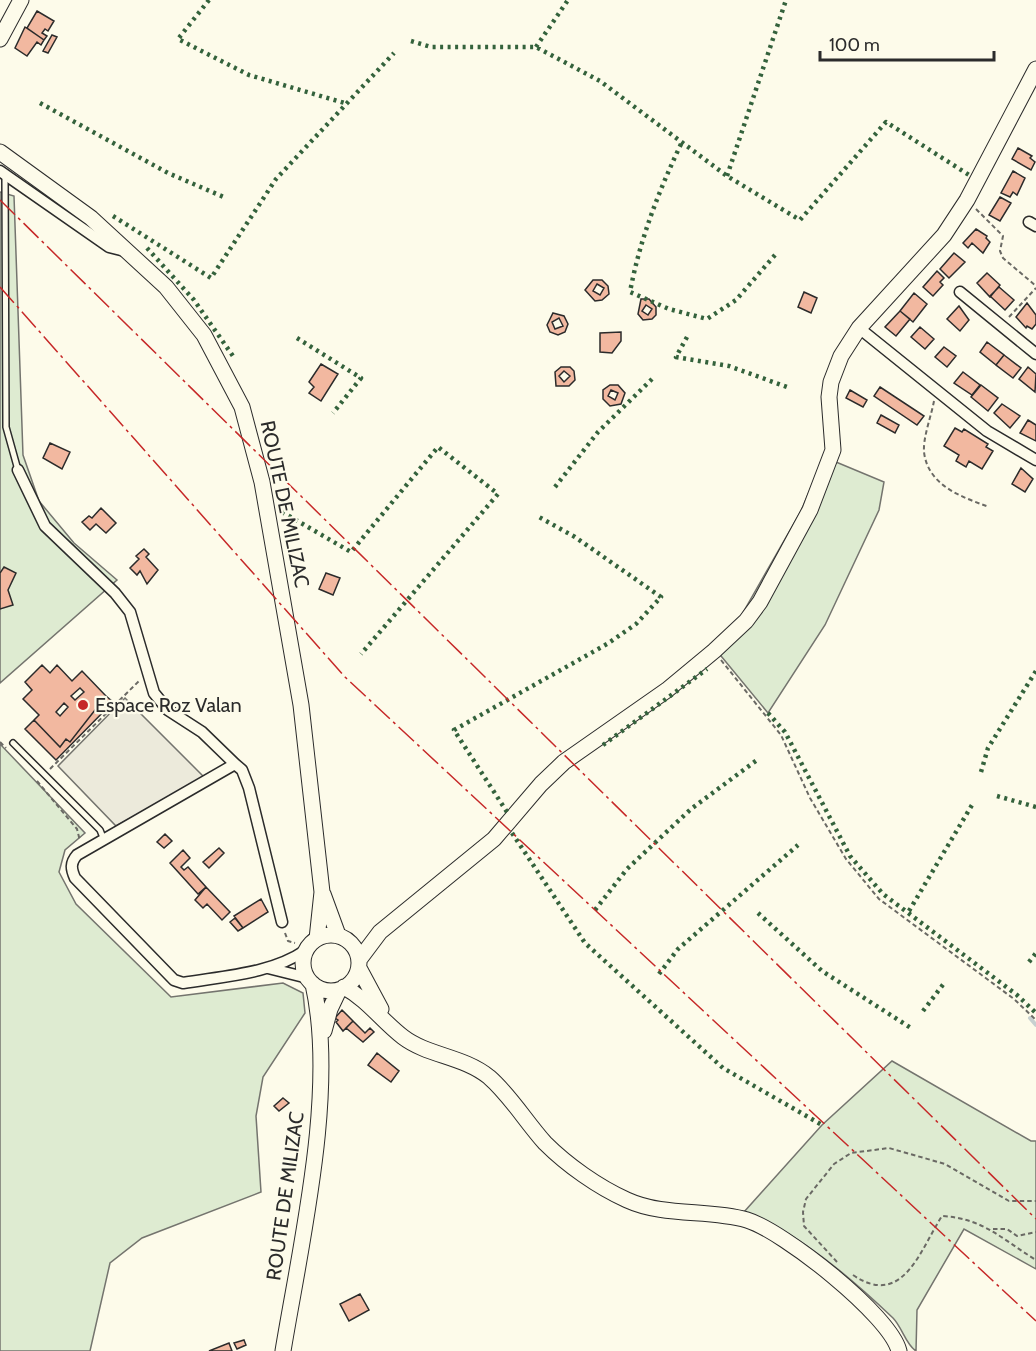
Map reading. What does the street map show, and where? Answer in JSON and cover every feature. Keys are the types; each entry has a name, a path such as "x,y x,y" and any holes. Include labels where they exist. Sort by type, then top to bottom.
{"street":[{"path":"0,39 21,0"},
{"path":"267,968 310,981 327,991 342,989 353,979 359,964 380,932 494,838 541,784 564,762 667,690 746,621 760,602 810,510 833,450 828,412 831,382 841,356 859,328 936,245 967,200 1036,69"},
{"name":"ROUTE DE MILIZAC","path":"0,152 91,218 166,287 204,335 242,407 262,482 288,622 322,892 341,937"},
{"path":"2,172 109,247 129,252"},
{"path":"960,292 1036,354"},
{"path":"859,328 987,431 1036,460"},
{"path":"18,470 30,501 45,526 115,593 130,612 154,693 168,710 202,732 242,770 249,788 282,922"},
{"path":"235,764 82,852 72,861 75,878 174,980 183,983 267,968 292,960 310,945 330,934 341,937 380,932"},
{"name":"ROUTE DE MILIZAC","path":"310,945 322,892"},
{"path":"341,937 356,951 359,964 390,1025"},
{"path":"310,945 303,964 310,981"},
{"name":"ROUTE DE MILIZAC","path":"310,981 321,1046"},
{"path":"342,989 365,1001 404,1038 468,1064 490,1078 546,1144 586,1176 624,1199 643,1207 729,1216 765,1227 874,1312 891,1331 899,1351"},
{"name":"ROUTE DE MILIZAC","path":"284,1351 318,1120 321,1046 330,1009 342,989"}],"lane":[{"path":"2,172 6,427 18,470"},
{"path":"13,743 100,830 104,840"}],"path":[{"path":"967,200 1003,236 1000,251 1003,258 1036,287 1001,326"},
{"path":"936,390 924,454 934,476 947,489 989,507"},
{"path":"714,651 781,735 810,798 840,849 879,899 1014,999 1036,1020"},
{"path":"56,763 142,678"},
{"path":"0,742 7,749"},
{"path":"34,777 76,829 82,852"},
{"path":"282,922 288,941 310,945"},
{"path":"844,1269 804,1226 802,1212 806,1199 834,1164 851,1153 889,1148 945,1164 1009,1201 1036,1201"},
{"path":"853,1275 879,1287 893,1284 909,1271 942,1216 962,1217 993,1230 1036,1260"},
{"path":"993,1230 1007,1229 1017,1236 1036,1232"}],"green space":[{"path":"0,192 14,196 23,455 39,501 74,543 117,580 0,683"},
{"path":"824,457 884,482 879,510 825,625 768,713 712,645 741,616 801,511"},
{"path":"0,744 85,833 65,850 59,872 76,904 171,997 283,983 303,993 305,1013 263,1077 256,1116 261,1192 142,1238 110,1263 90,1351 0,1351"},
{"path":"892,1061 1031,1141 1036,1141 1036,1269 964,1229 917,1310 916,1351 909,1345 893,1318 842,1272 784,1231 744,1212 822,1125"}],"shaded area":[{"path":"125,698 205,778 116,826 58,766"}],"building":[{"path":"37,11 54,21 48,31 45,29 42,33 47,36 44,40 27,28"},
{"path":"25,27 44,40 41,45 37,42 27,56 15,48"},
{"path":"52,35 57,37 48,53 43,51"},
{"path":"1018,148 1032,156 1030,158 1035,162 1031,170 1012,159"},
{"path":"1013,171 1025,178 1017,195 1013,192 1010,197 1001,193"},
{"path":"1000,197 1011,203 1000,221 989,215"},
{"path":"976,229 987,236 990,242 983,253 972,243 968,248 963,243"},
{"path":"954,253 965,262 949,278 940,269"},
{"path":"937,271 944,278 940,282 943,285 933,296 923,287"},
{"path":"987,273 1000,285 990,297 977,283"},
{"path":"593,280 602,280 608,286 609,294 602,300 595,301 585,290","holes":["597,284 604,288 600,295 593,291"]},
{"path":"999,287 1014,300 1005,310 990,296"},
{"path":"804,292 817,298 811,313 798,307"},
{"path":"914,293 927,304 913,322 900,311"},
{"path":"641,299 649,299 656,307 656,315 652,319 643,320 638,314","holes":["646,305 652,309 648,315 642,311"]},
{"path":"1027,303 1036,315 1036,324 1032,329 1027,326 1026,328 1016,317"},
{"path":"959,306 969,320 960,331 947,319"},
{"path":"900,311 910,319 896,336 885,327"},
{"path":"553,313 564,316 568,324 565,332 558,335 550,332 547,325","holes":["559,318 563,326 555,329 552,322"]},
{"path":"920,327 934,339 925,349 911,337"},
{"path":"621,332 621,341 612,353 600,352 600,333"},
{"path":"987,342 1004,355 996,365 980,352"},
{"path":"944,347 956,356 947,367 935,357"},
{"path":"1004,355 1021,368 1013,378 996,365"},
{"path":"321,364 338,374 321,401 309,393 314,387 309,382"},
{"path":"561,367 570,367 574,371 575,380 569,386 556,386 555,372","holes":["564,371 570,376 564,382 559,376"]},
{"path":"1028,367 1036,374 1035,392 1019,379"},
{"path":"963,372 980,385 972,395 954,383"},
{"path":"610,385 618,385 625,393 621,404 610,406 603,399 603,390","holes":["611,390 618,393 615,400 608,396"]},
{"path":"981,385 998,398 988,411 971,397"},
{"path":"880,387 924,416 917,425 874,396"},
{"path":"850,390 867,400 863,407 846,398"},
{"path":"1002,404 1020,416 1010,428 994,413"},
{"path":"881,415 899,425 895,433 877,423"},
{"path":"1028,420 1036,425 1036,441 1020,433"},
{"path":"955,428 962,432 964,429 988,444 986,447 993,451 982,469 969,461 966,467 956,461 959,455 944,446"},
{"path":"50,443 70,452 62,469 43,458"},
{"path":"1021,468 1033,479 1025,492 1012,484"},
{"path":"101,508 116,523 106,533 96,524 90,530 82,522 89,516 92,518"},
{"path":"144,549 149,554 146,557 158,570 147,584 140,571 137,575 130,568 139,559 136,556"},
{"path":"4,567 16,573 8,590 13,605 0,609 0,573"},
{"path":"326,573 340,578 333,595 319,589"},
{"name":"Espace Roz Valan","path":"42,665 50,673 57,665 72,681 82,671 106,696 70,742 66,739 60,747 34,720 39,715 23,699 32,690 25,682","holes":["80,688 84,692 75,700 71,696","64,703 68,707 60,716 56,712"]},
{"path":"106,696 113,702 56,760 25,729 34,720 60,747 66,739 70,742"},
{"path":"165,834 172,841 164,848 157,842"},
{"path":"219,848 224,853 209,868 203,862"},
{"path":"183,850 190,858 181,867 184,870 188,867 206,887 198,894 170,863"},
{"path":"206,887 230,912 222,920 207,904 203,908 195,900"},
{"path":"261,899 268,912 243,928 234,916"},
{"path":"235,918 243,928 238,931 230,922"},
{"path":"342,1010 353,1021 343,1031 335,1018"},
{"path":"353,1021 365,1033 370,1028 374,1032 363,1042 346,1028"},
{"path":"377,1053 399,1071 391,1082 368,1065"},
{"path":"283,1098 289,1103 279,1111 274,1106"},
{"path":"360,1294 369,1310 349,1321 340,1304"},
{"path":"244,1340 246,1345 237,1349 234,1343"},
{"path":"229,1343 232,1351 209,1351"}],"waterway":[{"path":"1030,1018 1036,1025"}],"hedge":[{"path":"209,0 178,39 249,75 348,104"},
{"path":"536,47 568,0"},
{"path":"727,176 786,0"},
{"path":"411,41 431,47 536,47 600,81 727,176 800,220 886,122 969,175"},
{"path":"113,216 211,278 276,179 394,53"},
{"path":"40,103 168,173 226,198"},
{"path":"681,144 651,216 630,292 669,309 707,319 736,300 775,255"},
{"path":"147,248 194,300 235,359"},
{"path":"687,337 676,357 729,366 787,387"},
{"path":"297,338 361,378 333,413"},
{"path":"555,487 598,432 652,379"},
{"path":"282,512 351,552 438,447 498,494 361,654"},
{"path":"507,812 454,730 607,644 636,624 661,597 575,537 539,517"},
{"path":"603,745 707,669"},
{"path":"981,772 988,748 1036,671"},
{"path":"768,713 785,732 850,856 883,894 1017,995 1036,1013"},
{"path":"595,910 627,869 691,809 757,760"},
{"path":"997,796 1036,807"},
{"path":"909,911 972,805"},
{"path":"512,833 585,943 723,1068 822,1125"},
{"path":"659,974 678,949 798,845"},
{"path":"758,913 822,971 911,1028"},
{"path":"1029,962 1036,953"},
{"path":"923,1011 945,982"}],"power":[{"path":"0,200 1036,1219"},
{"path":"0,287 345,677 1036,1321"}],"place":[{"name":"Espace Roz Valan","path":"83,705"}]}
